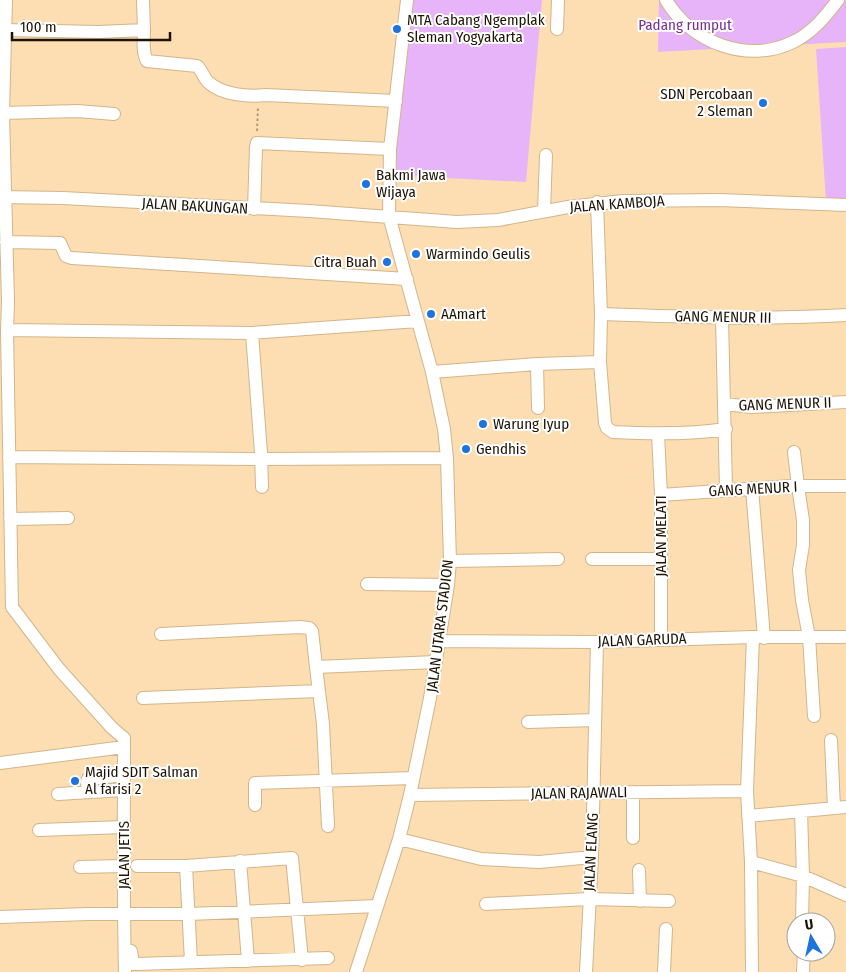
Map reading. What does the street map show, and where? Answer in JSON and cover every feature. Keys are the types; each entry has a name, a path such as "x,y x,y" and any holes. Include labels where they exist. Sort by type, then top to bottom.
{"street":[{"path":"0,763 124,743 6,609 10,519 8,302 3,197 6,0"},
{"path":"143,0 144,50 147,61 197,66 201,69 206,81 220,90 231,93 258,96 396,101"},
{"name":"JALAN UTARA STADION","path":"356,972 399,839 410,795 430,698 450,561 447,519 447,458 444,429 432,372 389,216 390,150 407,0"},
{"path":"557,29 558,0"},
{"path":"666,0 678,17 705,38 732,49 752,51 778,47 795,41 820,22 838,0"},
{"path":"5,30 99,32 144,30"},
{"path":"3,113 78,111 114,114"},
{"path":"254,209 257,143 390,150"},
{"path":"544,211 546,155"},
{"name":"JALAN BAKUNGAN","path":"3,197 63,198 389,216"},
{"name":"JALAN KAMBOJA","path":"389,216 476,222 597,202 720,200 846,205"},
{"path":"597,202 601,314 600,362 607,428 613,432 658,434 726,429"},
{"path":"6,242 60,243 66,256 72,258 407,278"},
{"name":"GANG MENUR III","path":"601,314 722,318 787,318 846,315"},
{"path":"722,318 726,490"},
{"path":"7,330 252,333 418,321"},
{"path":"252,333 262,487"},
{"path":"432,372 537,364 600,362"},
{"path":"537,364 538,408"},
{"name":"GANG MENUR II","path":"725,404 752,407 846,402"},
{"name":"JALAN MELATI","path":"658,434 662,559 660,639"},
{"path":"794,452 803,520 800,570 809,637 814,716"},
{"path":"9,456 261,459 447,458"},
{"name":"GANG MENUR I","path":"661,495 752,488 846,486"},
{"path":"752,488 758,637 748,791 752,972"},
{"path":"10,519 68,518"},
{"path":"450,561 558,559"},
{"path":"592,559 662,559"},
{"path":"367,584 448,585"},
{"path":"161,634 300,627 312,630 323,724 328,826"},
{"name":"JALAN GARUDA","path":"439,641 597,642 758,637 846,637"},
{"name":"JALAN ELANG","path":"586,972 592,857 597,642"},
{"path":"316,667 436,662"},
{"path":"143,698 318,691"},
{"path":"528,722 596,720"},
{"path":"748,816 840,807 831,740"},
{"name":"JALAN JETIS","path":"124,743 122,866 126,972"},
{"path":"88,792 88,779 124,775"},
{"path":"255,805 255,782 326,782 413,778"},
{"path":"58,794 124,790"},
{"name":"JALAN RAJAWALI","path":"410,795 748,791"},
{"path":"632,792 633,838"},
{"path":"801,811 802,912"},
{"path":"39,830 124,827"},
{"path":"399,839 481,859 539,862 592,857"},
{"path":"137,866 186,866 292,858 302,960"},
{"path":"240,861 248,961"},
{"path":"751,862 803,876 846,895"},
{"path":"80,866 122,866"},
{"path":"186,866 192,962"},
{"path":"639,870 640,901"},
{"path":"486,904 589,899 669,901"},
{"path":"0,918 125,913 189,914 377,906"},
{"path":"664,972 666,929"},
{"path":"131,951 133,964 328,958"}],"path":[{"path":"257,131 258,96"}],"green space":[{"path":"403,0 542,0 526,182 387,175"},
{"name":"Padang rumput","path":"659,0 846,0 846,42 658,52"},
{"path":"846,47 846,203 826,202 816,49"}],"place":[{"name":"MTA Cabang Ngemplak Sleman Yogyakarta","path":"397,29"},
{"name":"SDN Percobaan 2 Sleman","path":"763,103"},
{"name":"Bakmi Jawa Wijaya","path":"366,184"},
{"name":"Warmindo Geulis","path":"416,254"},
{"name":"Citra Buah","path":"387,262"},
{"name":"AAmart","path":"431,314"},
{"name":"Warung Iyup","path":"483,424"},
{"name":"Gendhis","path":"466,449"},
{"name":"Majid SDIT Salman Al farisi 2","path":"75,781"}]}
